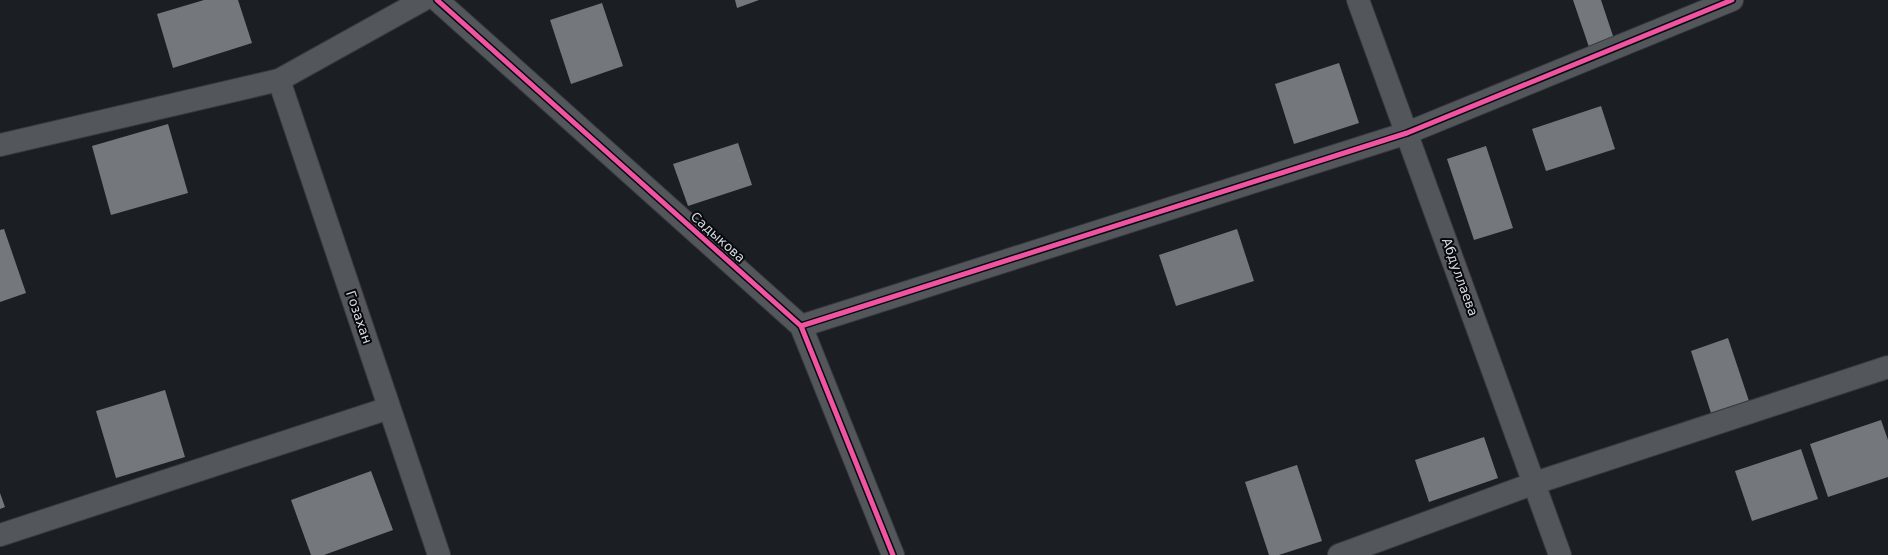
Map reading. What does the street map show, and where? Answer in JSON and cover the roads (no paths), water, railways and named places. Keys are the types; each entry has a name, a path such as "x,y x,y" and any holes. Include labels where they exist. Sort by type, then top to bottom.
{"street":[{"path":"0,146 279,80 423,0"},
{"name":"Садыкова","path":"437,0 801,326 893,555"},
{"name":"Абдуллаева","path":"1358,0 1560,555"},
{"path":"801,326 1407,133 1732,0"},
{"name":"Гозахан","path":"279,80 439,555"},
{"path":"1338,555 1535,483 1888,367"},
{"path":"0,535 389,408"}]}
